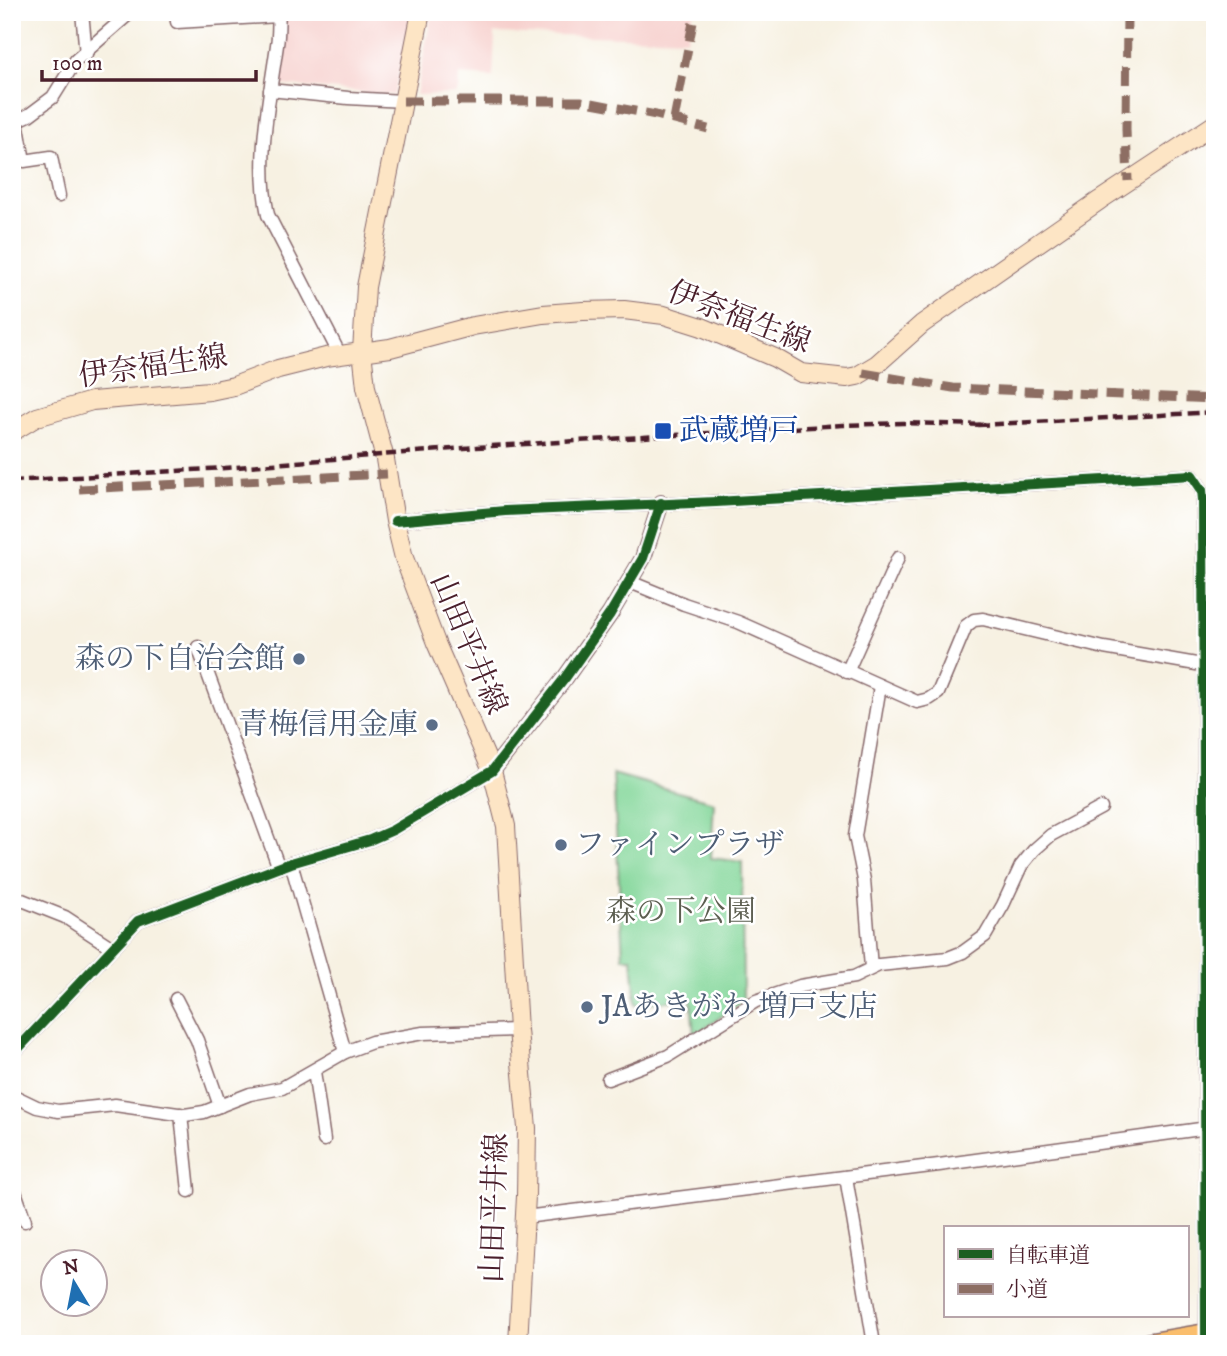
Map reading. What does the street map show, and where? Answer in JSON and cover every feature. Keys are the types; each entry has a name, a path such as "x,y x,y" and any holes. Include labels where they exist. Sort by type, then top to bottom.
{"main road":[{"name":"山田平井線","path":"421,12 366,288 362,351 366,387 385,459 395,522 409,576 492,771 506,826 518,1030 527,1128 518,1344"},
{"name":"伊奈福生線","path":"12,432 37,417 92,401 210,391 234,386 278,369 340,355 390,348 473,326 543,314 624,310 664,315 702,327 809,375 847,378 857,376 877,364 933,317 1100,200 1215,124"},
{"path":"1149,1344 1210,1334"}],"street":[{"path":"82,12 86,54"},
{"path":"59,196 51,157 24,161 15,122 53,97 76,60 131,12"},
{"path":"176,12 177,22 279,14 262,173 268,215 340,355"},
{"path":"270,90 404,101"},
{"path":"395,522 505,511 1192,475 1209,500 1202,665 1209,768 1210,1334"},
{"path":"12,1055 138,921 285,866 393,830 492,771 565,678 630,582 643,558 661,503"},
{"path":"847,672 898,558"},
{"path":"630,582 738,622 917,702 938,693 966,626 974,620 983,619 1104,648 1202,665"},
{"path":"198,647 285,866 345,1052"},
{"path":"871,968 863,880 855,836 880,687"},
{"path":"608,1079 668,1056 756,1001 800,986 854,976 871,968 948,958 963,952 985,936 1021,866 1034,850 1051,835 1101,808"},
{"path":"12,896 65,917 111,947"},
{"path":"176,999 197,1040 220,1106"},
{"path":"12,1096 37,1107 58,1111 115,1105 181,1114 204,1112 250,1094 282,1088 345,1052 372,1042 423,1033 518,1030"},
{"path":"314,1071 324,1140"},
{"path":"181,1114 189,1191"},
{"path":"524,1217 1210,1128"},
{"path":"846,1177 874,1344"},
{"path":"12,1183 25,1221"}],"shaded area":[{"path":"285,12 412,12 394,95 280,85 276,81"},
{"path":"432,12 693,12 687,39 495,33 493,77 459,75 458,90 455,94 416,95"}],"green space":[{"name":"森の下公園","path":"613,774 714,802 711,858 742,862 743,1001 694,1036 691,999 636,1004 632,958 623,958"}],"railway":[{"path":"978,425 1215,412"},
{"path":"12,481 225,468 476,447 843,425 986,425"}],"marked path":[{"path":"674,120 695,12"},
{"path":"1127,12 1128,181"},
{"path":"403,101 581,101 656,115 708,129"},
{"path":"863,373 953,388 1215,399"},
{"path":"79,489 387,474"}],"cycle path":[{"path":"395,521 505,511 1192,475 1202,490 1203,500 1206,1335"},
{"path":"12,1055 138,921 291,863 370,840 393,830 492,771 565,678 610,614 643,558 661,503"}],"place":[{"name":"武蔵増戸","path":"663,431"},
{"name":"森の下自治会館","path":"299,659"},
{"name":"青梅信用金庫","path":"432,725"},
{"name":"ファインプラザ","path":"561,845"},
{"name":"JAあきがわ 増戸支店","path":"587,1007"}]}
